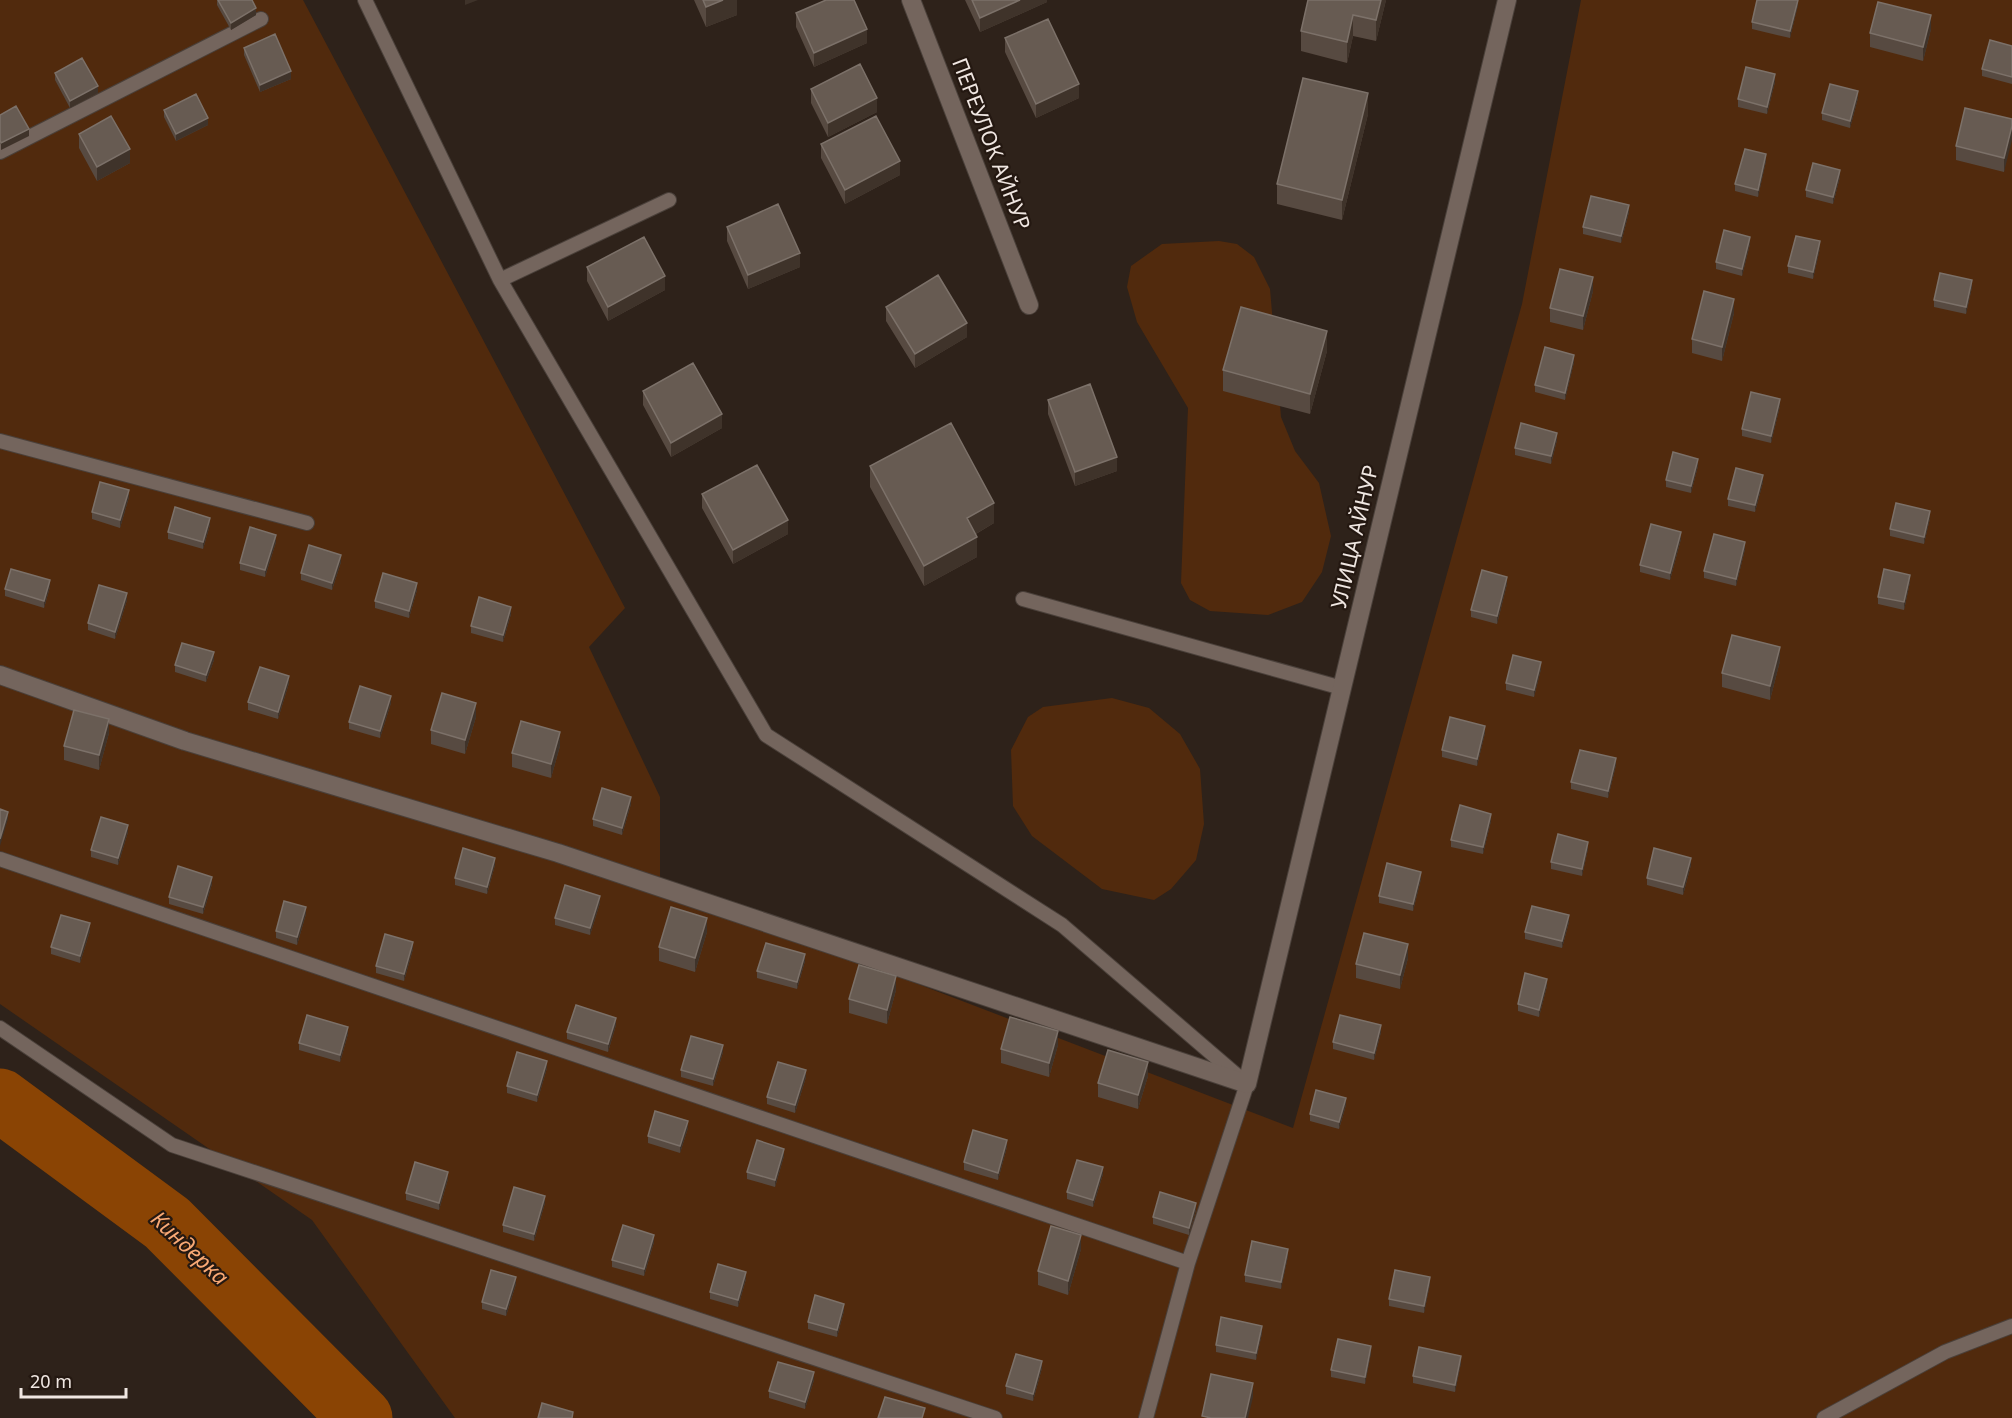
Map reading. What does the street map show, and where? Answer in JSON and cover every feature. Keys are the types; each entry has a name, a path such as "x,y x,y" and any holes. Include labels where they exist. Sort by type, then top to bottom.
{"street":[{"name":"ПЕРЕУЛОК АЙНУР","path":"911,0 1029,305"},
{"name":"УЛИЦА АЙНУР","path":"1247,1084 1507,0"},
{"path":"0,675 185,741 558,853 1247,1084"}],"lane":[{"path":"364,0 500,280 766,735 1062,925 1247,1084 1188,1263 1146,1418"},
{"path":"0,152 261,19"},
{"path":"500,280 669,200"},
{"path":"0,441 307,523"},
{"path":"1023,599 1342,688"},
{"path":"0,859 1188,1263"},
{"path":"0,1028 172,1145 995,1418"},
{"path":"1824,1418 1945,1352 2012,1326"}],"shaded area":[{"path":"0,0 303,0 625,608 589,647 660,797 660,885 1293,1128 1522,304 1581,0 2012,0 2012,1418 455,1418 312,1220 0,1004"},
{"path":"1219,241 1237,244 1254,257 1270,289 1281,417 1295,451 1319,483 1331,536 1322,572 1302,602 1268,615 1210,611 1190,600 1181,583 1188,408 1137,322 1127,287 1131,266 1162,244"},
{"path":"1112,698 1149,708 1180,734 1200,769 1204,824 1196,860 1171,889 1154,900 1102,889 1032,836 1013,806 1011,750 1028,717 1043,707"}],"building":[{"path":"218,0 252,0 256,8 231,23"},
{"path":"703,0 723,0 706,7"},
{"path":"826,0 854,0 867,29 814,53 796,13"},
{"path":"972,0 1020,0 980,18"},
{"path":"1308,0 1381,0 1376,20 1353,15 1347,42 1301,31"},
{"path":"1757,0 1798,0 1790,31 1752,22"},
{"path":"1878,2 1931,15 1923,47 1870,33"},
{"path":"1048,19 1079,84 1036,104 1005,38"},
{"path":"275,34 291,71 260,85 244,48"},
{"path":"1990,40 2012,46 2012,77 1982,69"},
{"path":"82,58 98,86 70,101 55,73"},
{"path":"860,64 877,98 828,123 811,89"},
{"path":"1746,67 1775,74 1767,107 1738,99"},
{"path":"1303,78 1368,93 1342,200 1277,184"},
{"path":"1830,84 1858,91 1850,121 1822,113"},
{"path":"196,94 208,118 176,134 164,110"},
{"path":"16,106 29,129 1,143 0,115"},
{"path":"1965,108 2012,119 2004,158 1956,146"},
{"path":"111,116 130,149 97,167 79,134"},
{"path":"876,116 900,161 845,190 821,144"},
{"path":"1745,149 1766,154 1758,190 1735,184"},
{"path":"1813,163 1840,170 1833,197 1806,190"},
{"path":"1591,196 1629,205 1621,236 1583,227"},
{"path":"778,204 800,253 748,275 727,227"},
{"path":"1724,230 1750,237 1742,269 1716,262"},
{"path":"1796,236 1820,241 1813,272 1788,266"},
{"path":"644,237 665,276 608,307 587,267"},
{"path":"1560,269 1593,277 1583,316 1550,308"},
{"path":"1940,273 1972,280 1966,307 1934,300"},
{"path":"938,275 967,323 915,354 886,307"},
{"path":"1704,291 1734,299 1722,347 1692,339"},
{"path":"1241,307 1327,331 1310,394 1223,370"},
{"path":"1545,347 1574,355 1565,393 1535,385"},
{"path":"693,363 722,414 671,443 643,391"},
{"path":"1090,384 1117,457 1075,472 1048,400"},
{"path":"1751,392 1780,399 1771,436 1742,429"},
{"path":"951,423 994,503 967,518 977,537 924,566 870,466"},
{"path":"1521,423 1557,433 1551,456 1515,448"},
{"path":"1673,452 1698,459 1691,486 1666,480"},
{"path":"757,465 788,520 733,550 702,494"},
{"path":"1736,468 1763,475 1755,505 1728,499"},
{"path":"100,482 129,490 120,520 92,512"},
{"path":"1896,503 1930,511 1924,537 1890,529"},
{"path":"175,507 210,518 203,542 168,532"},
{"path":"1651,524 1681,532 1670,573 1640,565"},
{"path":"250,527 276,535 265,570 240,563"},
{"path":"1714,534 1745,542 1736,579 1704,571"},
{"path":"309,545 341,555 332,583 301,573"},
{"path":"11,569 50,580 44,601 5,589"},
{"path":"1884,569 1910,575 1904,602 1878,597"},
{"path":"1482,570 1507,577 1497,616 1471,610"},
{"path":"383,573 417,583 409,611 375,601"},
{"path":"99,585 127,593 115,632 88,623"},
{"path":"479,597 511,607 503,635 471,626"},
{"path":"1732,635 1780,647 1770,686 1722,673"},
{"path":"182,643 214,652 206,675 175,665"},
{"path":"1513,655 1541,662 1534,690 1506,683"},
{"path":"260,667 289,676 278,712 248,702"},
{"path":"360,686 391,696 380,731 349,722"},
{"path":"442,693 476,703 465,740 431,730"},
{"path":"74,710 109,719 99,755 64,746"},
{"path":"1450,717 1485,726 1477,759 1442,750"},
{"path":"521,721 560,732 551,764 512,753"},
{"path":"1580,750 1616,758 1608,791 1571,782"},
{"path":"602,788 631,797 622,828 593,819"},
{"path":"1460,805 1491,814 1483,847 1451,840"},
{"path":"0,809 8,812 0,839"},
{"path":"101,817 128,825 118,858 91,850"},
{"path":"1558,834 1588,842 1582,869 1551,862"},
{"path":"463,848 495,858 487,887 455,878"},
{"path":"1654,848 1691,858 1683,887 1647,878"},
{"path":"1387,863 1421,872 1413,904 1379,896"},
{"path":"178,866 212,877 203,907 169,897"},
{"path":"565,885 600,896 590,928 555,918"},
{"path":"284,901 306,907 297,937 276,931"},
{"path":"1532,906 1569,915 1562,941 1525,932"},
{"path":"671,907 707,918 695,958 659,947"},
{"path":"61,915 90,923 80,956 51,947"},
{"path":"1364,933 1408,944 1400,975 1356,964"},
{"path":"385,934 413,942 404,974 376,966"},
{"path":"766,943 805,954 797,982 757,971"},
{"path":"859,965 896,976 887,1010 849,999"},
{"path":"1525,973 1547,979 1539,1010 1518,1004"},
{"path":"576,1005 616,1018 608,1044 567,1032"},
{"path":"307,1015 348,1027 340,1055 299,1043"},
{"path":"1340,1015 1381,1025 1374,1053 1333,1042"},
{"path":"1010,1017 1058,1031 1049,1063 1001,1049"},
{"path":"691,1036 723,1045 713,1079 681,1070"},
{"path":"1108,1050 1148,1062 1138,1095 1098,1083"},
{"path":"517,1052 547,1061 537,1095 507,1086"},
{"path":"778,1062 806,1070 795,1105 767,1097"},
{"path":"1316,1090 1346,1098 1339,1122 1310,1114"},
{"path":"655,1111 688,1121 680,1146 648,1136"},
{"path":"973,1130 1007,1140 998,1173 964,1162"},
{"path":"757,1140 784,1149 775,1180 747,1172"},
{"path":"1077,1160 1103,1167 1093,1200 1067,1192"},
{"path":"415,1162 448,1172 439,1203 406,1193"},
{"path":"514,1187 545,1196 534,1234 503,1225"},
{"path":"1160,1192 1196,1203 1189,1228 1153,1217"},
{"path":"623,1225 654,1235 644,1269 612,1260"},
{"path":"1051,1226 1081,1235 1068,1281 1038,1271"},
{"path":"1252,1241 1288,1249 1281,1282 1245,1275"},
{"path":"718,1264 746,1272 738,1300 710,1292"},
{"path":"491,1270 516,1277 506,1309 482,1302"},
{"path":"1395,1270 1430,1277 1424,1306 1389,1299"},
{"path":"815,1295 844,1304 837,1330 808,1322"},
{"path":"1221,1317 1262,1326 1256,1353 1216,1345"},
{"path":"1338,1339 1371,1346 1365,1377 1331,1370"},
{"path":"1419,1347 1461,1356 1455,1385 1413,1376"},
{"path":"1016,1354 1042,1361 1033,1394 1006,1386"},
{"path":"778,1362 814,1372 805,1402 769,1391"},
{"path":"1211,1374 1253,1383 1245,1418 1202,1416"},
{"path":"885,1397 925,1408 922,1418 878,1418"},
{"path":"542,1403 573,1412 572,1418 538,1418"}],"waterway":[{"name":"Киндерка","path":"0,1100 167,1223 361,1418"}]}
